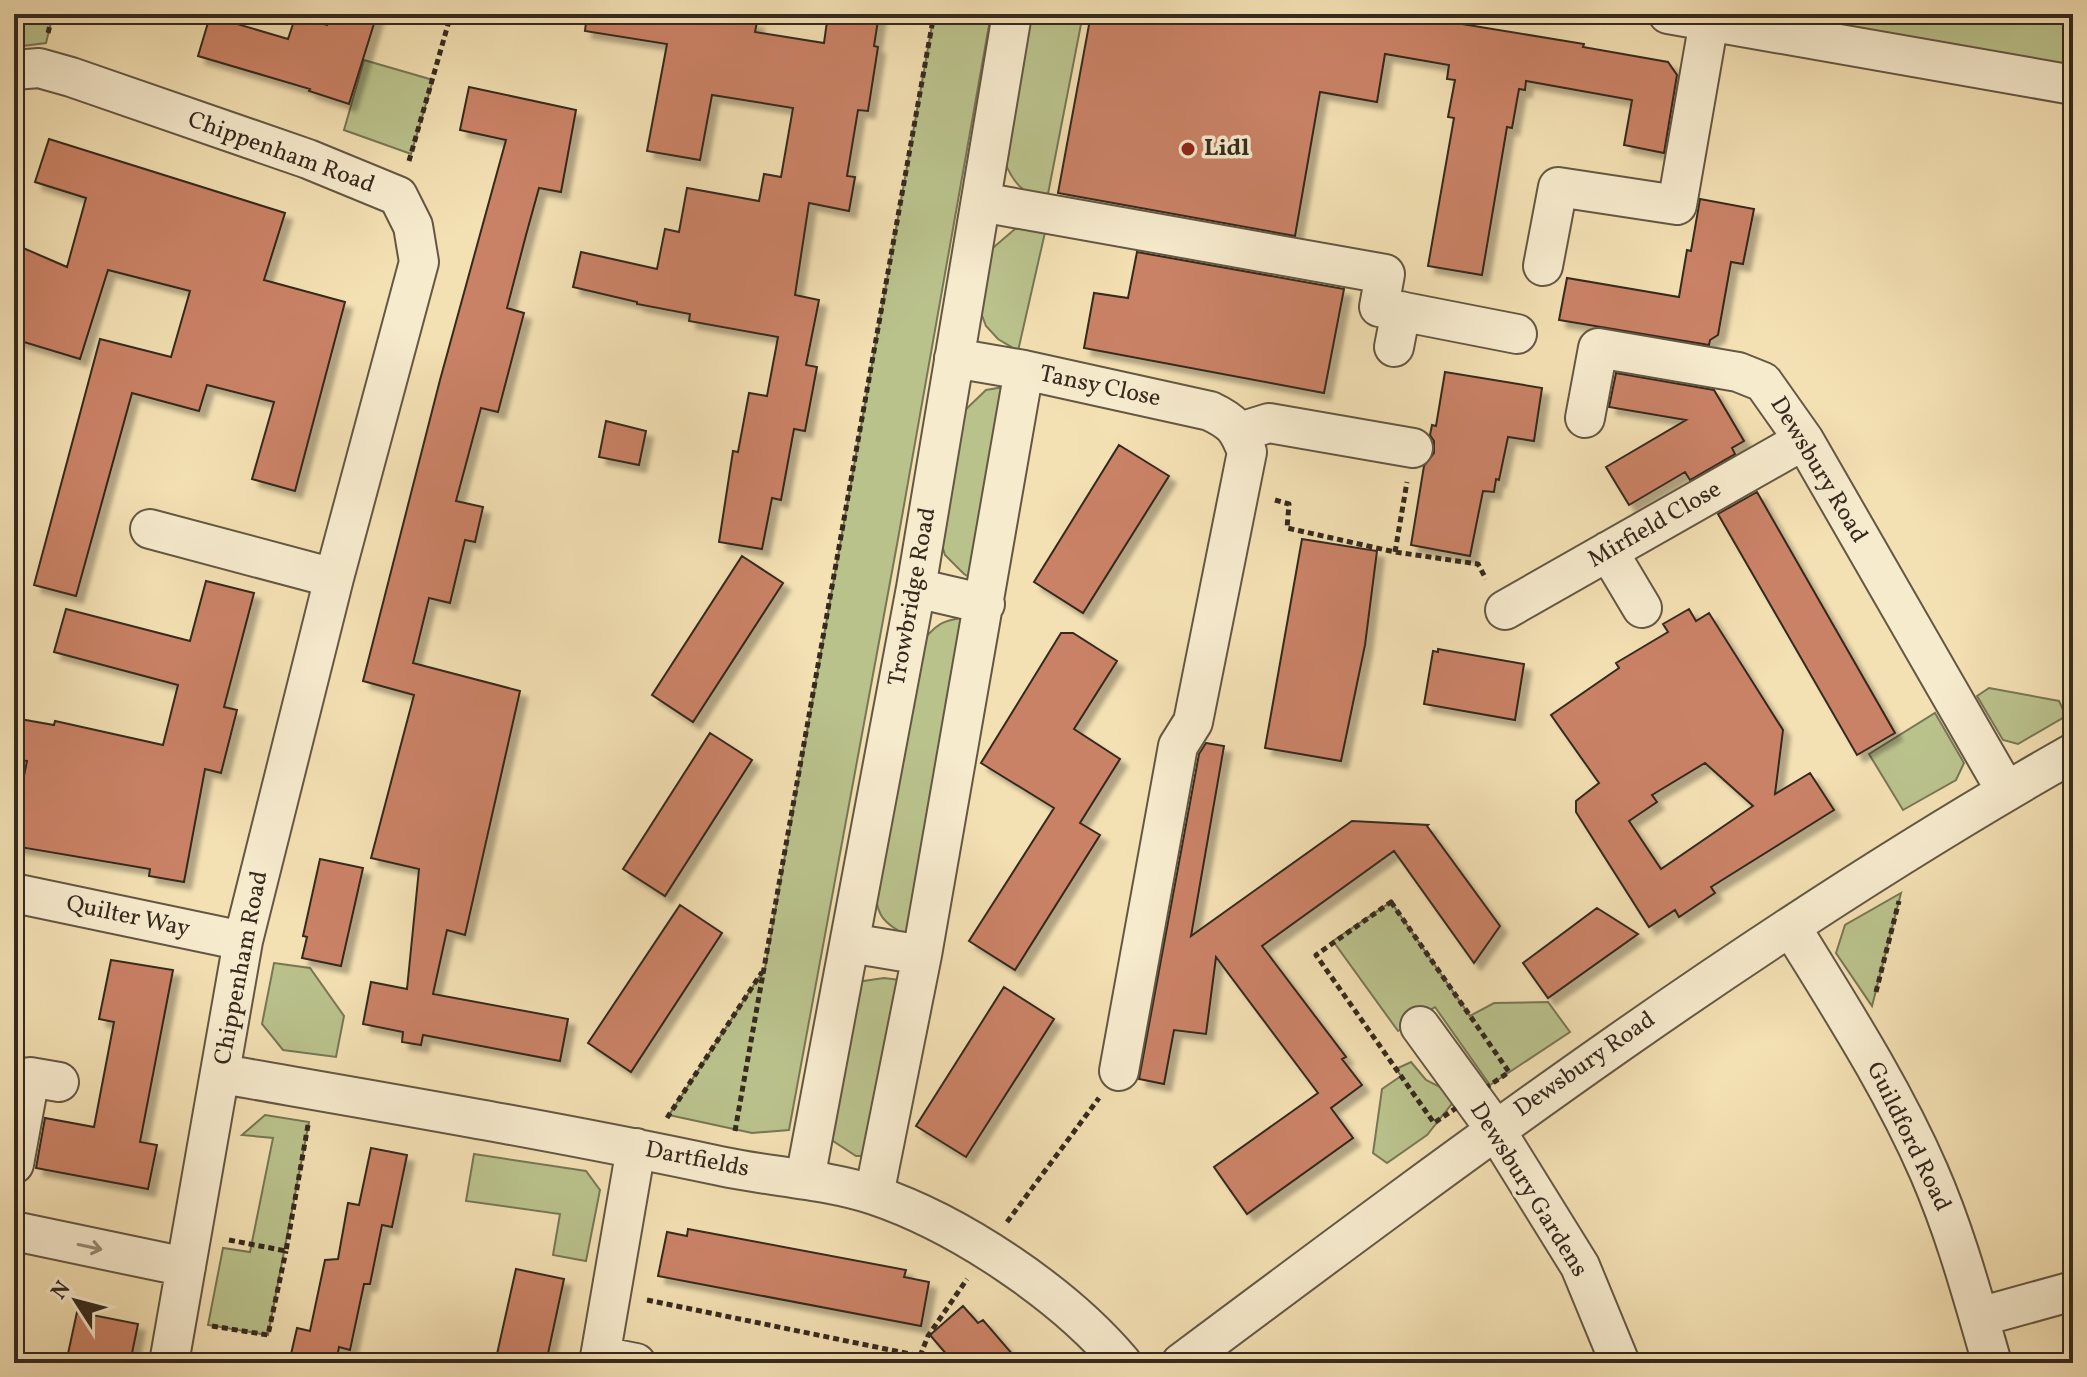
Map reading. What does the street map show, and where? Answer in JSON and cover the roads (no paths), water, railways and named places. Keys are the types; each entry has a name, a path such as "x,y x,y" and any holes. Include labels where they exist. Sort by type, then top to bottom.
{"street":[{"name":"Trowbridge Road","path":"805,1179 916,588 1012,14"},
{"path":"1668,14 2073,85"},
{"path":"1543,266 1558,187 1677,205 1709,21"},
{"name":"Chippenham Road","path":"14,70 39,68 71,77 308,159 398,196 413,226 419,262 334,578 243,941 169,1363"},
{"path":"981,202 1385,274 1379,307 1517,334"},
{"path":"1394,347 1401,311"},
{"name":"Dewsbury Road","path":"1585,418 1598,348 1738,372 1763,382 1804,440 2006,791"},
{"name":"Tansy Close","path":"954,358 1024,370 1210,411 1228,419 1240,432"},
{"path":"874,1195 922,955 1024,370"},
{"path":"1119,1071 1178,746 1193,722 1247,452 1240,432 1269,423 1413,448"},
{"name":"Mirfield Close","path":"1505,610 1804,440"},
{"path":"150,529 334,578"},
{"path":"1608,551 1642,608"},
{"path":"916,588 985,604"},
{"name":"Dewsbury Road","path":"1181,1363 1495,1129 1664,1010 1912,850 2073,753"},
{"name":"Quilter Way","path":"14,893 243,941"},
{"name":"Guildford Road","path":"1791,927 1863,1043 1928,1171 1955,1236 1992,1363"},
{"path":"850,943 922,955"},
{"name":"Dewsbury Gardens","path":"1420,1026 1495,1129 1580,1266 1620,1363"},
{"name":"Dartfields","path":"222,1074 636,1148 729,1168 805,1179 874,1195 922,1215 1033,1281 1097,1334 1122,1363"},
{"path":"14,1164 30,1077 59,1082"},
{"path":"611,1361 611,1293 636,1148"},
{"path":"14,1231 189,1250"},
{"path":"1979,1317 2073,1291"}],"place":[{"name":"Lidl","path":"1188,149"}]}
